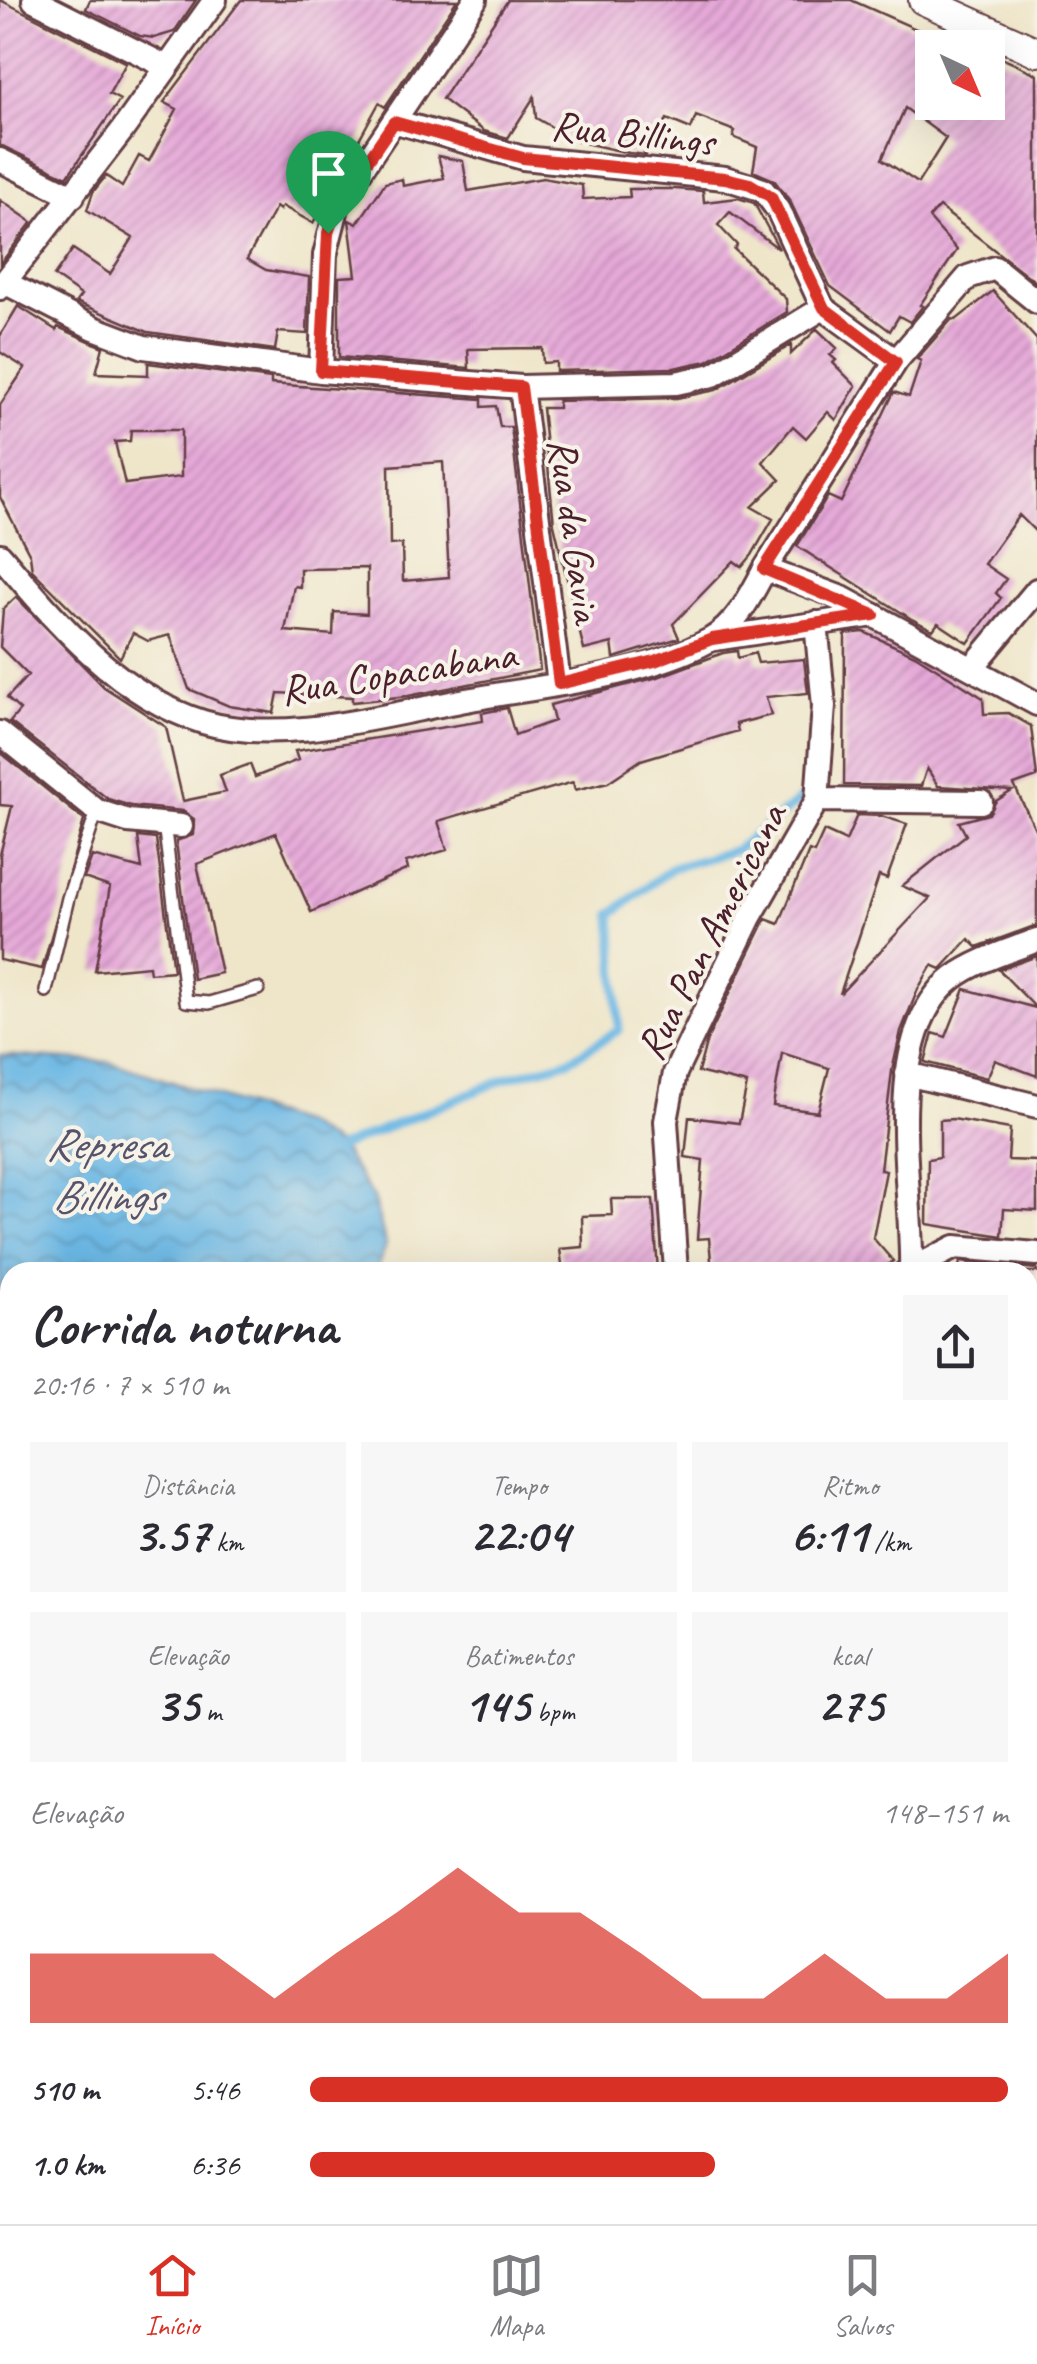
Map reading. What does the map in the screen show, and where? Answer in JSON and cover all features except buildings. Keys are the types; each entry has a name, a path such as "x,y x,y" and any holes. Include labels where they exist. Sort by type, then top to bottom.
{"street":[{"path":"34,0 167,67"},
{"path":"214,0 73,196 2,285 144,347 321,371 521,387 676,383 713,376 824,308"},
{"path":"321,371 328,233 338,204 476,0"},
{"path":"923,0 1037,52"},
{"name":"Rua Billings","path":"394,122 523,158 750,184 771,197 824,308 896,362"},
{"path":"0,160 73,196"},
{"name":"Rua Copacabana","path":"0,555 66,630 110,668 170,709 203,722 260,730 346,723 559,684 655,661 712,639 747,602 896,362 957,287 980,270 995,268 1037,302"},
{"name":"Rua da Gavia","path":"521,387 559,684"},
{"path":"764,569 874,615 1037,704"},
{"path":"972,668 1037,590"},
{"path":"712,639 874,615"},
{"name":"Rua Pan Americana","path":"675,1262 666,1120 675,1073 741,934 817,800 824,750 824,706 816,623"},
{"path":"0,733 97,811 128,821 173,824"},
{"path":"817,800 981,802"},
{"path":"910,1262 907,1074 924,1013 941,990 973,967 1037,940"},
{"path":"907,1074 1037,1106"},
{"path":"925,1262 954,1247 1037,1254"}],"lane":[{"path":"46,991 68,898 97,811"},
{"path":"173,824 186,1001 209,1002 258,989"}],"water":[{"name":"Represa Billings","path":"0,1055 110,1062 303,1124 340,1147 373,1198 386,1245 380,1262 0,1262"}],"waterway":[{"path":"340,1147 505,1079 568,1061 619,1030 612,914 672,868 736,850 806,795"}],"route":[{"path":"394,122 523,158 725,178 763,190 778,210 806,278 824,308 896,362 764,569 842,598 874,615 712,639 655,661 559,684 521,387 321,371 322,292 328,233 338,204 394,122"}]}
